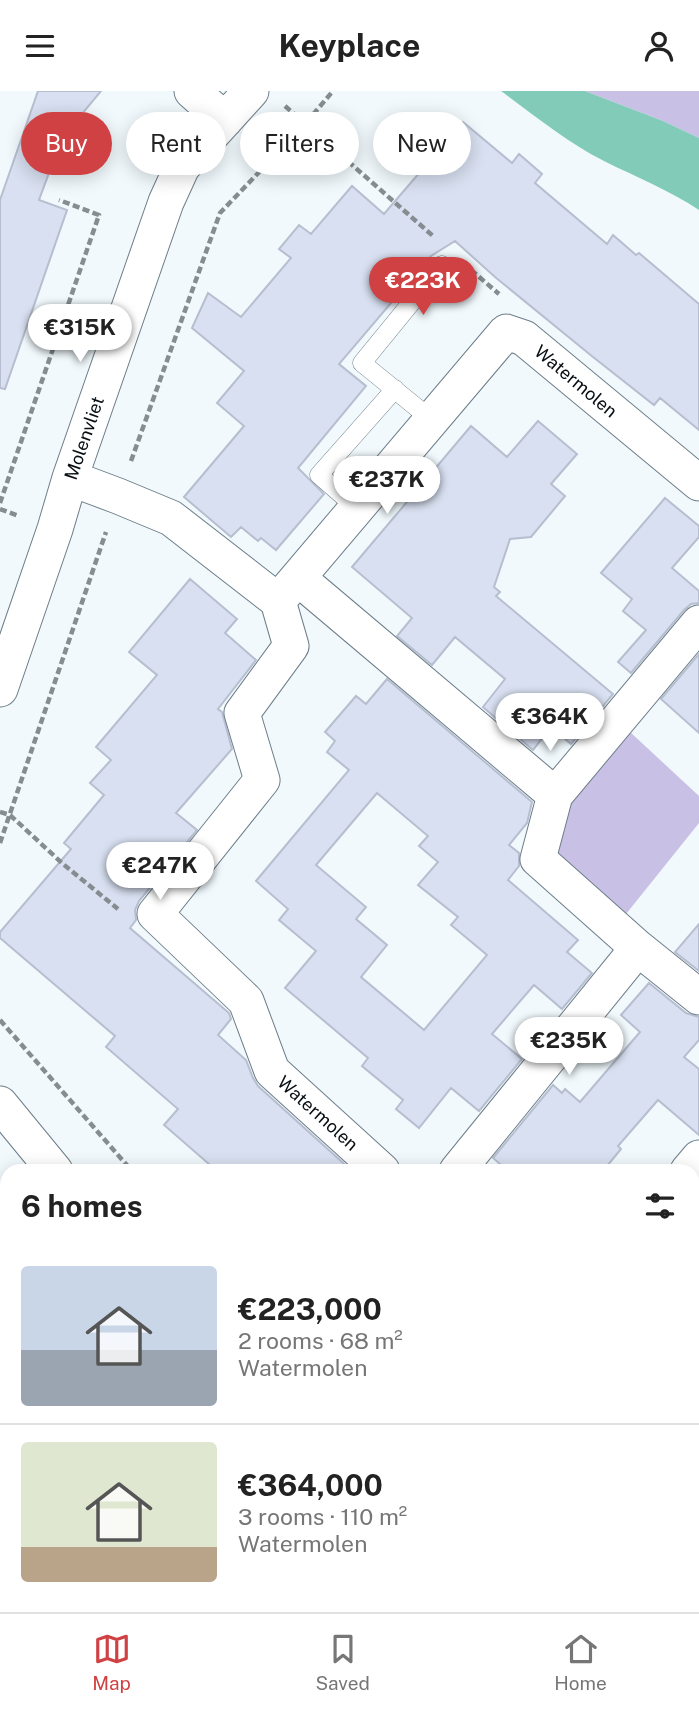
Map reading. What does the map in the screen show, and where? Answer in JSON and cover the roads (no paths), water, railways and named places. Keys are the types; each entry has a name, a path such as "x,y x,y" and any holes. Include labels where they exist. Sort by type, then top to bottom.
{"street":[{"path":"192,91 216,112"},
{"name":"Molenvliet","path":"226,119 263,97"},
{"name":"Molenvliet","path":"0,689 70,478 166,202 178,175"},
{"name":"Watermolen","path":"432,420 506,333 524,338 699,483"},
{"path":"288,589 432,420"},
{"path":"70,478 171,518 288,589 555,795"},
{"name":"Watermolen","path":"288,589 290,646 242,713 262,780 155,914 246,1001 272,1071 374,1164"},
{"path":"699,623 555,795 538,859 638,948 699,997"},
{"path":"463,1164 638,948"},
{"path":"0,1104 46,1164"}],"lane":[{"path":"432,420 362,363 442,265"},
{"path":"357,508 320,475 395,389"}]}
